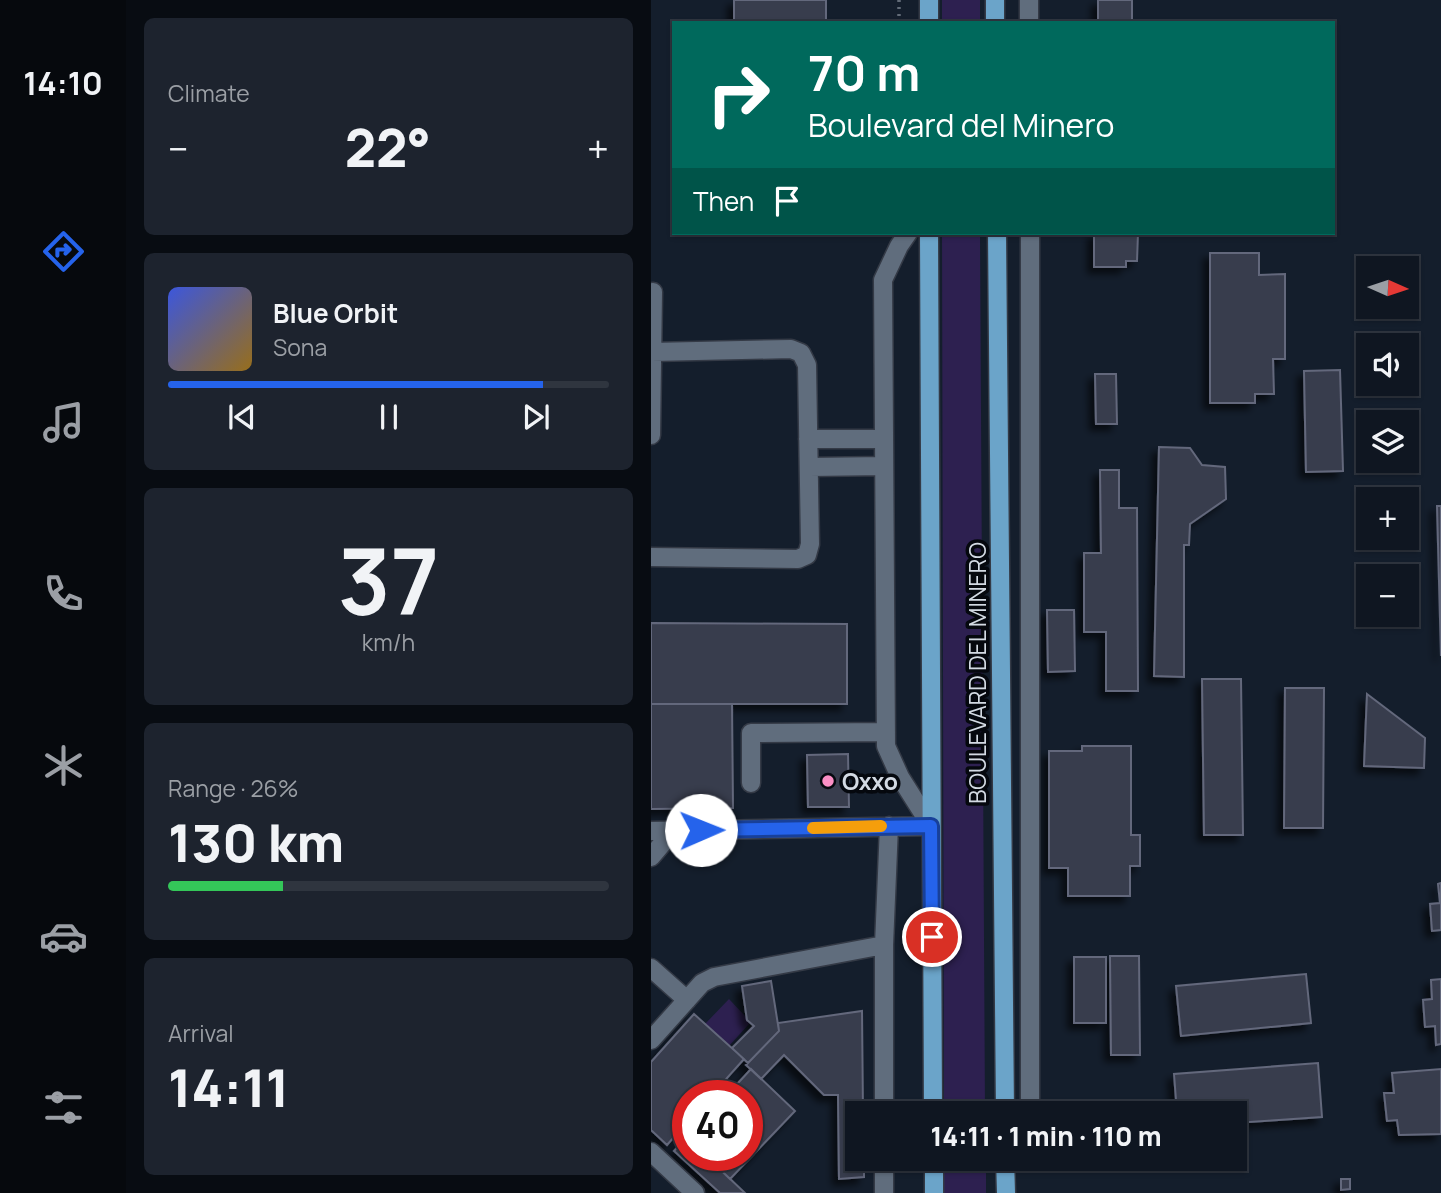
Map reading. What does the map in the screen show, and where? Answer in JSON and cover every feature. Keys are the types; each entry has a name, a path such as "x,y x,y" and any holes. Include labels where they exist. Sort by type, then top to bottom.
{"main road":[{"path":"929,0 929,21"},
{"path":"995,0 995,21"},
{"name":"BOULEVARD DEL MINERO","path":"929,235 933,1101"},
{"name":"BOULEVARD DEL MINERO","path":"997,235 1005,1101"},
{"path":"933,1171 934,1193"},
{"path":"1006,1193 1007,1171"}],"street":[{"path":"1029,0 1029,21"},
{"path":"907,235 883,280 886,747 900,778 931,826"},
{"path":"1030,235 1030,1101"},
{"path":"651,435 653,292"},
{"path":"651,557 798,559 807,555 810,544 807,365 801,354 792,349 652,352"},
{"path":"808,439 884,439"},
{"path":"809,467 884,466"},
{"path":"751,783 751,733 886,733"},
{"path":"884,1101 884,945 889,826"},
{"path":"651,831 931,826"},
{"path":"651,857 674,831"},
{"path":"651,1041 702,983 714,976 884,945"},
{"path":"651,968 687,1000"},
{"path":"651,1152 677,1187 695,1193"},
{"path":"884,1171 884,1193"}],"path":[{"path":"899,0 899,21"}],"shaded area":[{"path":"942,0 980,0 980,21 942,21"},
{"path":"942,235 980,235 985,1101 944,1101"},
{"path":"729,999 749,1024 729,1046 705,1024"},
{"path":"944,1171 986,1171 986,1193 944,1193"}],"building":[{"path":"734,0 826,0 826,21 734,21"},
{"path":"1098,0 1132,0 1132,21 1088,21 1098,20"},
{"path":"1094,235 1138,235 1137,261 1126,261 1126,267 1094,267"},
{"path":"1210,253 1259,253 1259,275 1285,274 1285,359 1273,359 1274,394 1255,394 1255,403 1210,403"},
{"path":"1340,370 1343,471 1306,472 1304,371"},
{"path":"1095,374 1116,374 1117,424 1096,424"},
{"path":"1159,447 1190,448 1202,465 1225,467 1226,499 1190,524 1189,545 1184,545 1184,677 1154,676"},
{"path":"1100,470 1119,470 1119,508 1137,508 1138,691 1106,691 1106,632 1084,632 1084,553 1101,553"},
{"path":"1437,506 1441,506 1441,656"},
{"path":"1047,610 1074,610 1075,671 1048,672"},
{"path":"651,623 847,624 847,704 651,704"},
{"path":"1202,679 1241,679 1243,835 1204,835"},
{"path":"1285,688 1324,688 1323,828 1284,828"},
{"path":"1367,694 1425,738 1424,768 1364,766"},
{"path":"651,704 732,704 733,808 651,809"},
{"path":"1082,746 1131,746 1131,835 1140,835 1140,866 1130,866 1130,896 1068,896 1068,868 1049,868 1049,751 1082,751"},
{"name":"Oxxo","path":"848,754 849,807 808,807 807,755"},
{"path":"1441,883 1441,930 1432,931 1430,904 1440,903 1438,884"},
{"path":"1110,956 1139,956 1140,1055 1111,1055"},
{"path":"1074,957 1106,957 1106,1023 1074,1023"},
{"path":"1306,974 1311,1023 1181,1036 1176,986"},
{"path":"1441,979 1441,1044 1436,1045 1435,1026 1425,1027 1423,1000 1432,999 1431,980"},
{"path":"771,981 779,1031 748,1063 732,1048 754,1026 747,1020 742,986"},
{"path":"862,1011 863,1101 845,1101 845,1171 864,1171 864,1177 839,1179 838,1095 824,1095 784,1055 761,1079 746,1065 779,1031 778,1023"},
{"path":"694,1014 744,1059 725,1080 672,1080 672,1139 667,1145 651,1130 651,1062"},
{"path":"1318,1063 1322,1117 1247,1122 1247,1101 1176,1101 1174,1074"},
{"path":"751,1069 763,1080 741,1080"},
{"path":"1441,1069 1441,1134 1399,1135 1397,1120 1387,1121 1384,1093 1394,1093 1392,1073"},
{"path":"763,1080 795,1111 763,1144"},
{"path":"696,1171 722,1171 745,1193 720,1193"},
{"path":"722,1171 738,1171 730,1179"},
{"path":"1341,1179 1350,1179 1350,1189 1341,1190"}],"slow traffic":[{"path":"813,828 881,826"}],"place":[{"name":"Oxxo","path":"828,781"}],"route":[{"path":"701,830 931,826 932,937"}]}
